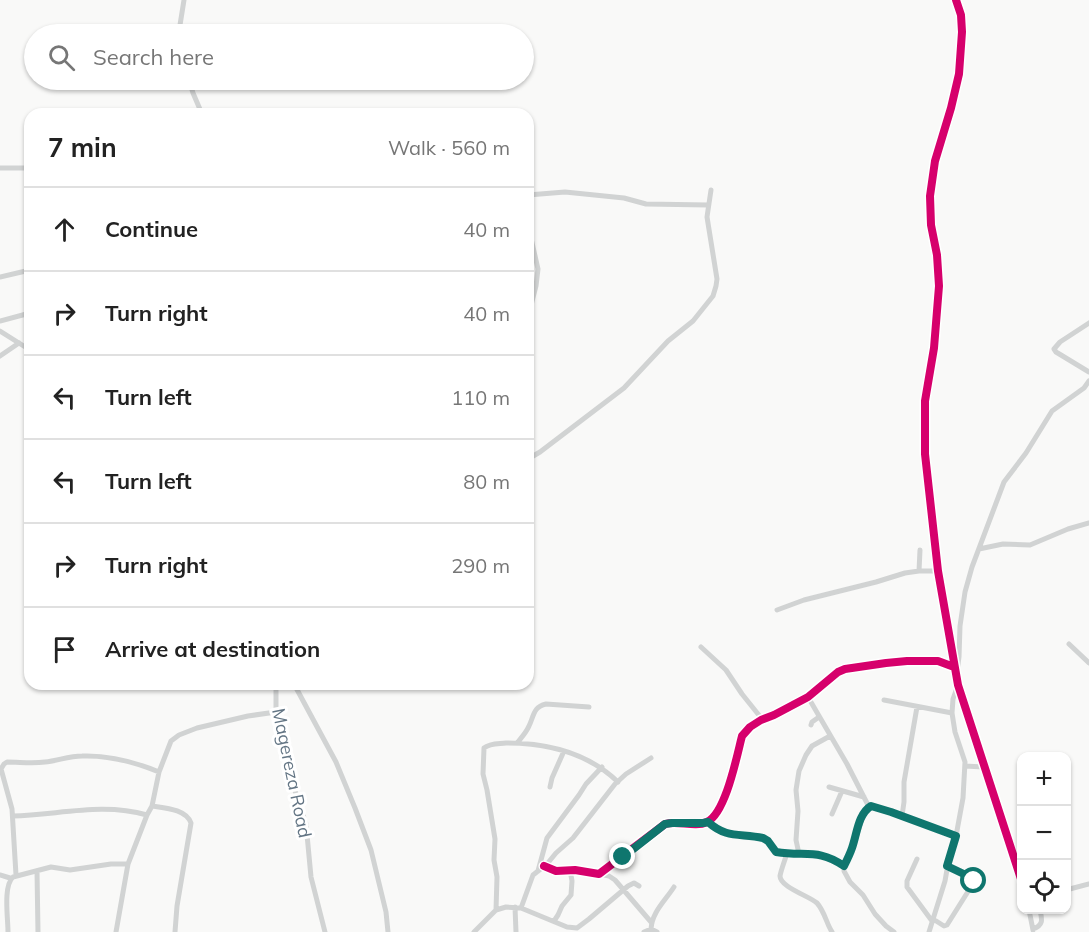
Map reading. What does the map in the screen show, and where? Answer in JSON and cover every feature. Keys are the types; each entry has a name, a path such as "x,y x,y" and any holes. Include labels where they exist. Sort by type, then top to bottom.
{"street":[{"path":"180,24 184,0"},
{"path":"958,0 962,33 959,74 935,161 930,196 931,225 937,255 939,286 934,348 925,401 925,454 938,571 956,677 1017,867"},
{"path":"192,90 199,108"},
{"path":"0,168 24,168"},
{"path":"534,455 624,388 669,341 693,321 713,296 717,279 707,217 711,190"},
{"path":"534,195 565,192 624,198 646,204 708,206"},
{"path":"534,251 538,269 534,293"},
{"path":"0,277 24,271"},
{"path":"0,321 24,315"},
{"path":"1089,322 1054,348 1056,352 1089,372"},
{"path":"0,331 24,346"},
{"path":"0,356 19,343"},
{"path":"956,677 964,598 1000,492 1008,475 1026,453 1052,411 1084,388 1089,381"},
{"path":"979,549 997,545 1030,545 1089,523"},
{"path":"919,571 920,550"},
{"path":"777,610 905,573 938,571"},
{"path":"1069,644 1089,663"},
{"path":"701,648 726,670 762,719"},
{"path":"600,874 665,824 703,823 714,817 731,782 742,736 762,719 774,716 808,698 838,672 849,668 886,663 922,661 938,661 954,666"},
{"path":"928,932 942,891 962,804 965,766 952,712 953,699 958,685"},
{"name":"Magereza Road","path":"276,690 276,712 288,770 306,824 311,877 325,932"},
{"path":"297,690 336,762 356,808 371,850 386,912 388,932"},
{"path":"808,698 869,807"},
{"path":"884,700 952,712"},
{"path":"517,743 539,706 546,704 589,707"},
{"path":"902,816 904,782 917,707"},
{"path":"116,932 128,864 152,807 159,772 173,738 197,728 276,712"},
{"path":"811,725 819,717"},
{"path":"799,854 796,840 798,811 796,790 799,771 812,746 830,736"},
{"path":"495,910 495,838 483,774 486,745 517,743 564,751 590,761 618,782"},
{"path":"550,787 564,751"},
{"path":"8,932 7,890 13,877 13,816 2,766 6,763 45,762 88,756 126,761 159,772"},
{"path":"516,932 518,907 530,881 573,838 618,782 651,758"},
{"path":"965,766 984,767"},
{"path":"538,871 549,834 586,784 602,768"},
{"path":"829,787 865,798"},
{"path":"832,814 842,790"},
{"path":"152,807 184,813 189,817 191,823 178,896 175,932"},
{"path":"869,807 876,807 956,836"},
{"path":"869,807 860,823 852,850 844,866 844,873 891,931"},
{"path":"13,816 100,808 147,815"},
{"path":"708,822 722,832 763,838 776,852 819,854 844,866"},
{"path":"787,854 780,876 783,883 815,902 824,913 832,932"},
{"path":"917,859 907,881 907,887 932,920 944,926 947,925 974,882 971,878 947,866"},
{"path":"0,875 13,877 51,867 74,869 128,864"},
{"path":"544,866 556,871 570,870 600,874 613,879 657,932"},
{"path":"554,921 571,895 570,870"},
{"path":"37,871 38,932"},
{"path":"474,932 495,910 506,907 518,907 567,927 577,928 632,883 639,886"},
{"path":"1071,889 1089,884"},
{"path":"644,932 651,925 656,911 674,888"},
{"path":"1030,914 1033,930 1040,926 1040,914"}],"cycle path":[{"path":"956,0 961,15 962,32 959,74 935,161 930,196 931,225 937,255 939,286 934,348 925,401 925,454 938,571 958,685 1017,867"},
{"path":"544,866 556,871 575,870 599,874 665,824 707,822 714,816 725,796 742,736 761,720 808,697 838,672 845,669 907,661 938,661 954,667"}],"route":[{"path":"623,857 668,823 708,822 722,832 763,838 776,852 819,854 844,866 863,816 871,806 956,836 947,866 974,881"}]}
